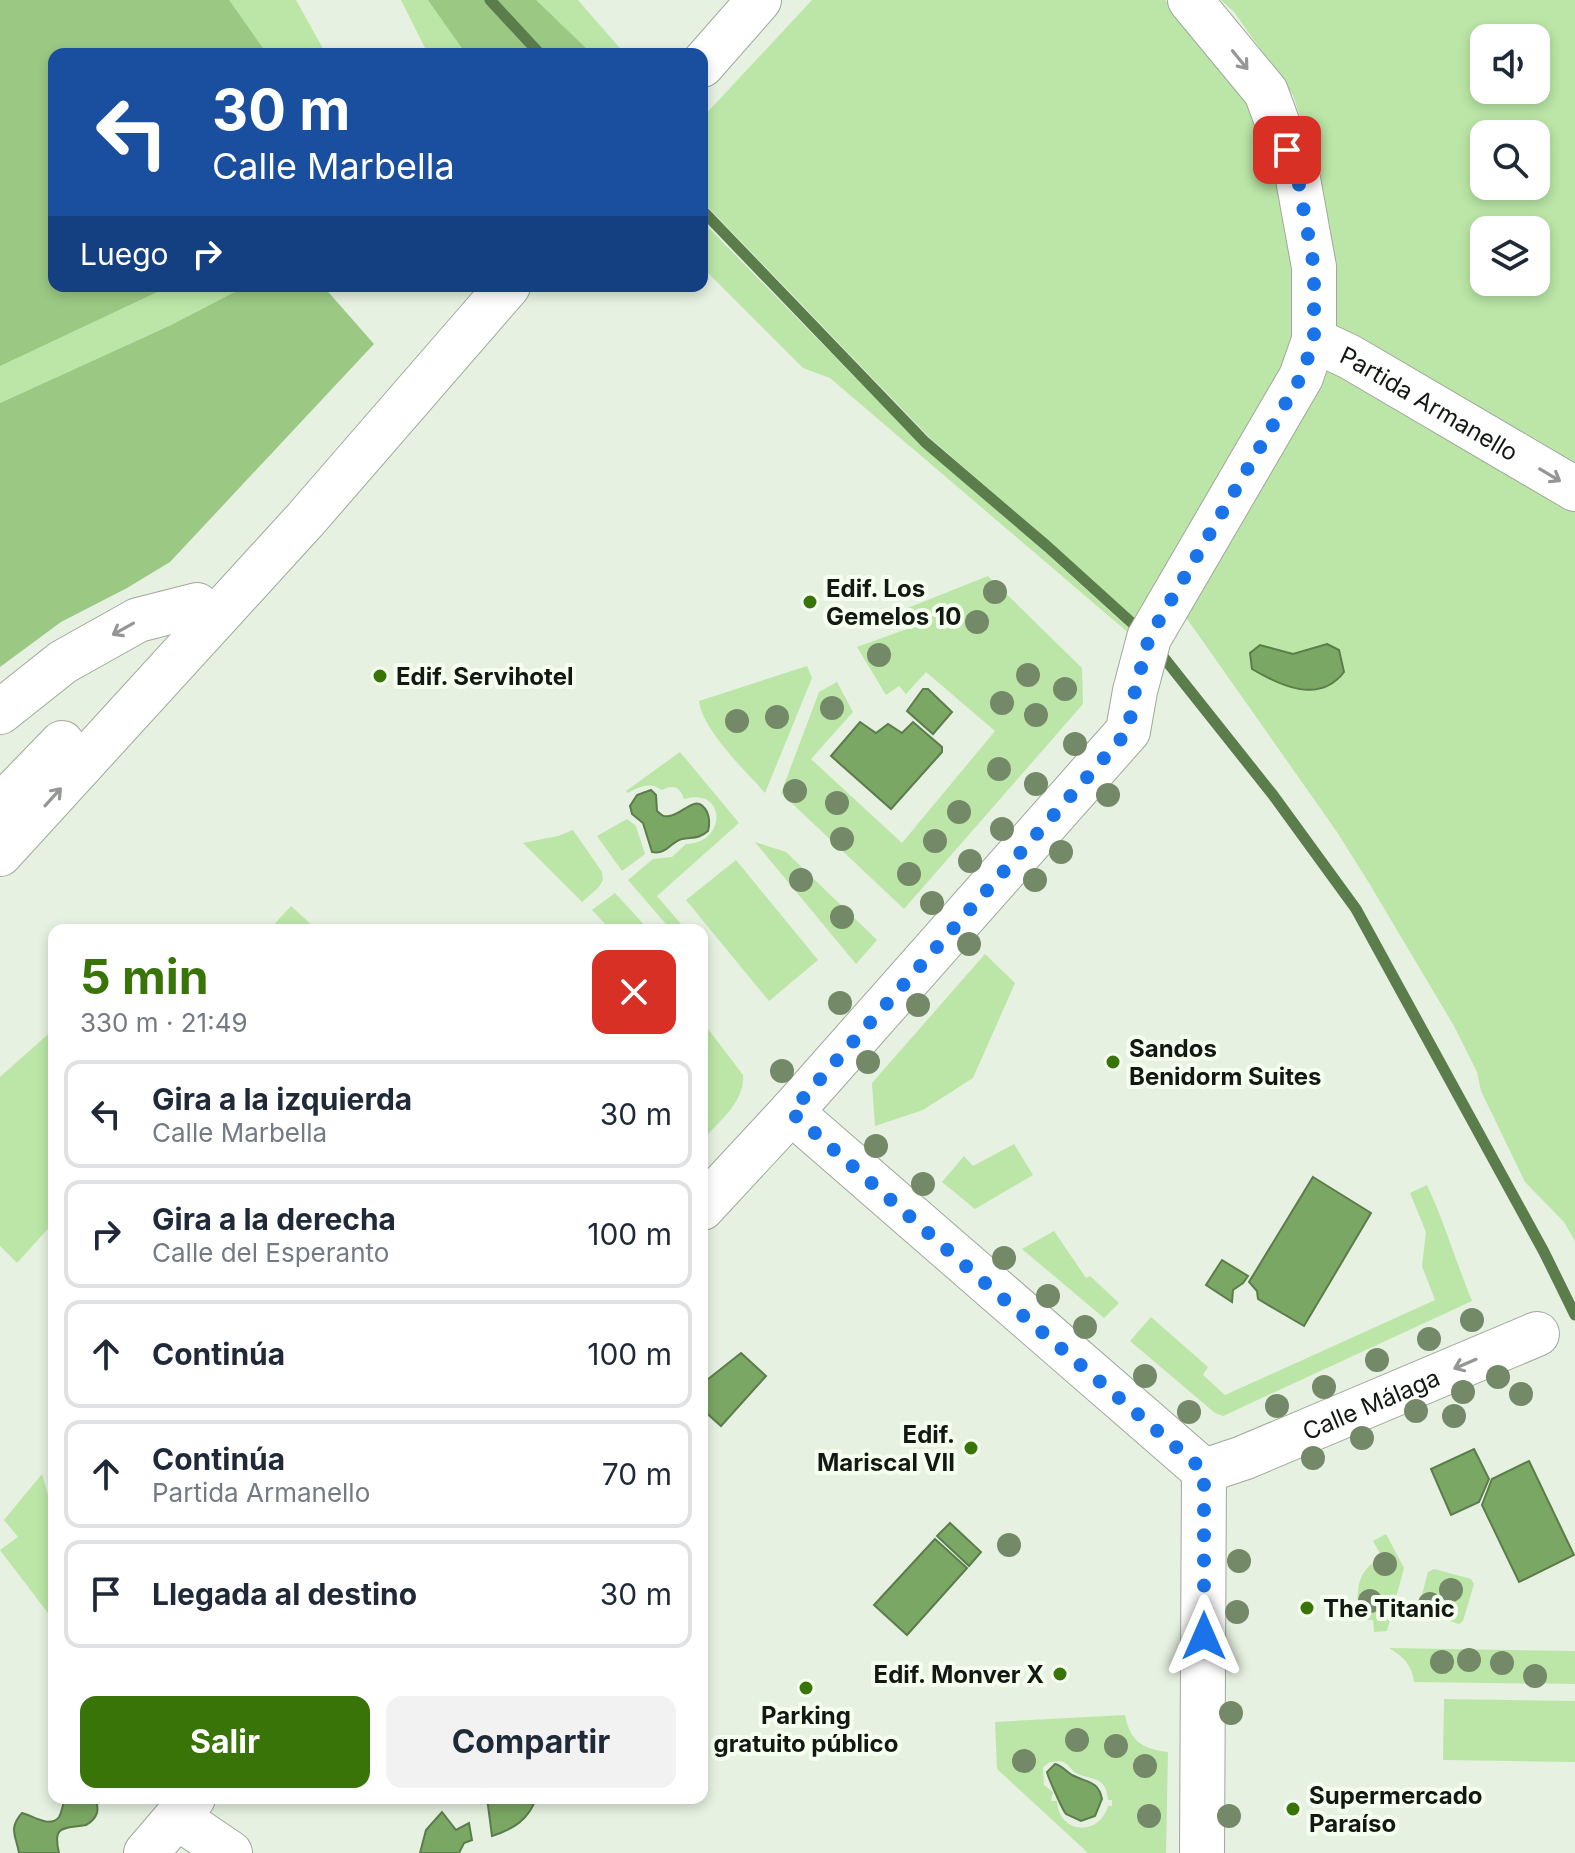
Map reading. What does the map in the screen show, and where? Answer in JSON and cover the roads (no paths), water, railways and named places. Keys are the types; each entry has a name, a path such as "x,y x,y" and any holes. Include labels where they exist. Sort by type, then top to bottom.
{"street":[{"path":"708,58 759,0"},
{"name":"Partida Armanello","path":"1190,0 1266,92 1277,121 1298,179 1314,267 1314,340 1350,357 1575,489"},
{"path":"0,854 305,520 503,292"},
{"path":"708,1202 1128,731 1149,638 1301,377 1314,340"},
{"path":"0,807 197,605 305,520"},
{"path":"0,712 63,662 138,620 197,605"},
{"path":"791,1112 1204,1471 1202,1853"},
{"name":"Calle Málaga","path":"1204,1471 1243,1458 1537,1334"},
{"path":"146,1853 185,1808 230,1853"}],"waterway":[{"path":"490,0 534,48"},
{"path":"708,216 925,442 1143,633"},
{"path":"1157,649 1273,795 1356,909 1544,1252 1575,1315"}],"place":[{"name":"Edif. Los Gemelos 10","path":"810,602"},
{"name":"Edif. Servihotel","path":"380,676"},
{"name":"Sandos Benidorm Suites","path":"1113,1062"},
{"name":"Edif. Mariscal VII","path":"971,1448"},
{"name":"The Titanic","path":"1307,1608"},
{"name":"Edif. Monver X","path":"1060,1674"},
{"name":"Parking gratuito público","path":"806,1688"},
{"name":"Supermercado Paraíso","path":"1293,1809"}]}
